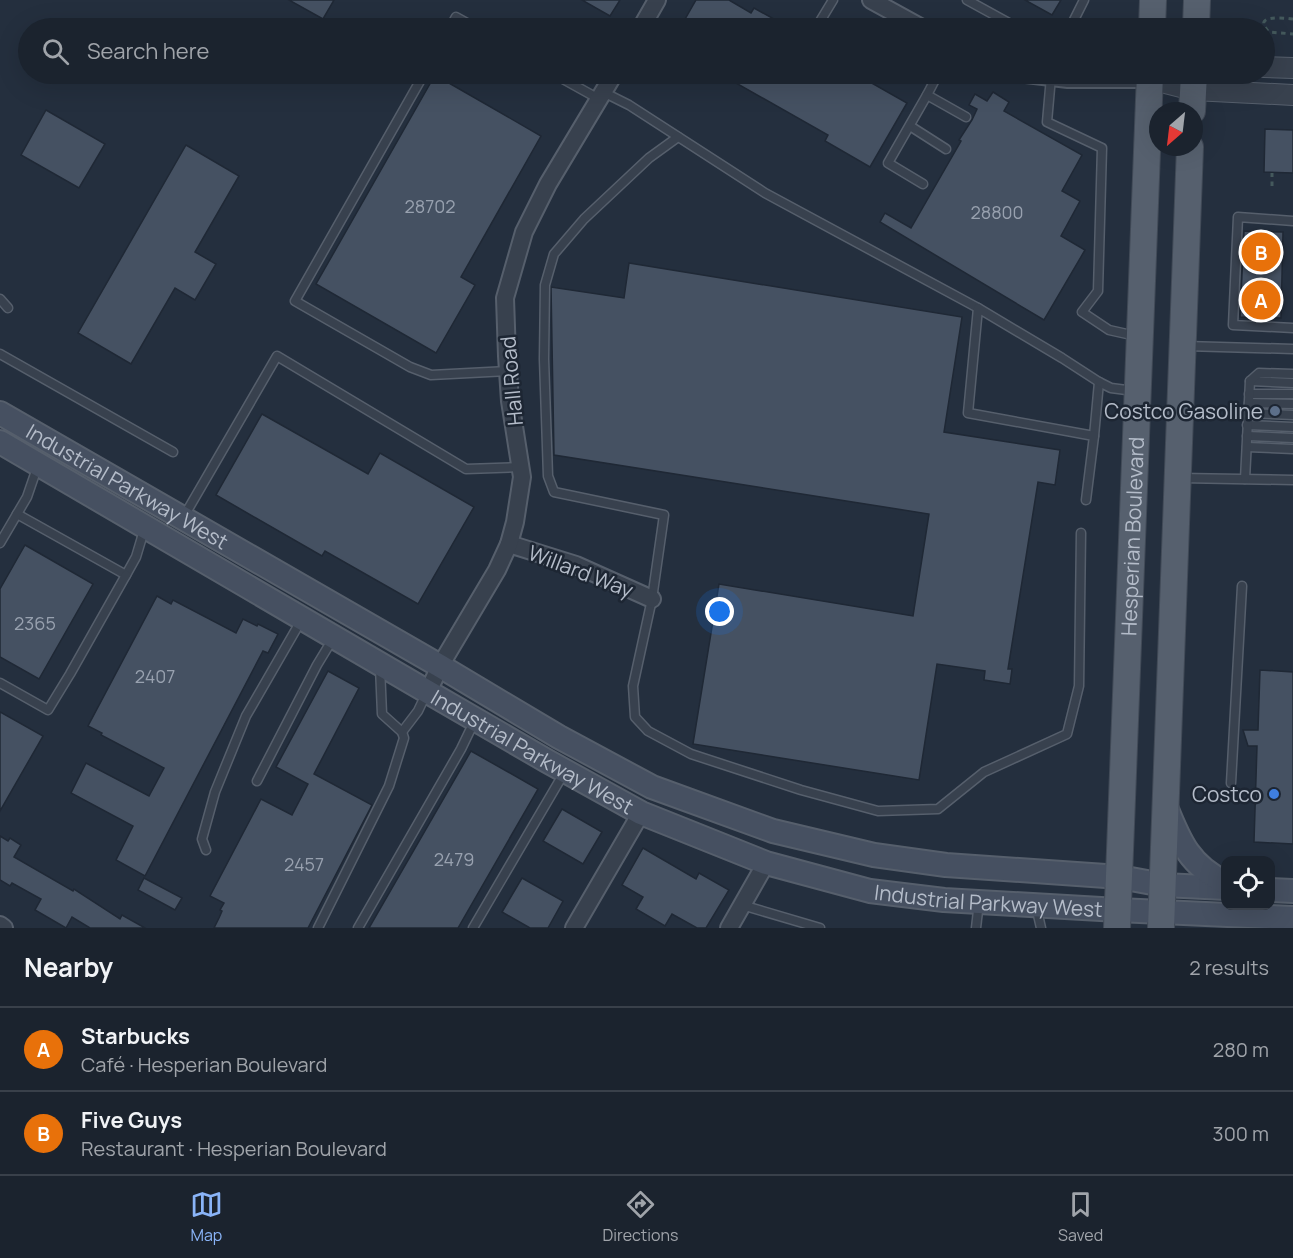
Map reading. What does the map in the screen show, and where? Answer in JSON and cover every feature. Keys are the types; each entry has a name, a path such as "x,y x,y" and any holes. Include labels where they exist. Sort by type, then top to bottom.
{"main road":[{"path":"1152,18 1153,0"},
{"path":"1196,18 1197,0"},
{"name":"Hesperian Boulevard","path":"1118,919 1140,337 1155,84"},
{"name":"Hesperian Boulevard","path":"1161,920 1190,156"},
{"name":"Industrial Parkway West","path":"0,413 559,737 652,787 774,831 874,855 946,865 1120,877 1163,885 1221,888"},
{"name":"Industrial Parkway West","path":"0,442 428,692 641,813 766,862 870,891 944,900 1036,905 1118,919 1293,918"},
{"path":"1166,806 1184,848 1203,870 1221,880"},
{"path":"1275,890 1293,891"}],"street":[{"path":"647,18 657,0"},
{"path":"872,0 890,18"},
{"path":"1275,68 1293,69"},
{"name":"Hall Road","path":"428,692 440,666 497,570 509,544 515,522 522,477 510,401 505,298 524,232 548,184 608,84"},
{"path":"1176,84 1193,92 1293,95"},
{"name":"Willard Way","path":"509,544 576,565 652,599"},
{"path":"574,928 641,813"},
{"path":"729,928 766,862"},
{"path":"0,926 4,928"}],"lane":[{"path":"822,18 833,0"},
{"path":"967,0 1000,18"},
{"path":"1075,18 1084,0"},
{"path":"418,84 295,301 410,367 431,375 508,371"},
{"path":"575,84 628,105 765,193 978,308 1099,382 1111,388 1138,391"},
{"path":"923,184 888,163 933,84"},
{"path":"1048,84 1047,122 1102,148 1098,291 1082,312 1109,330 1140,337"},
{"path":"927,95 966,117"},
{"path":"910,126 945,149"},
{"path":"678,138 649,158 584,219 554,254 546,285 544,359 548,476 554,492 664,515 652,599 633,686 635,717 648,731 692,754 801,790 878,811 938,808 984,772 1067,734 1079,686 1081,533"},
{"path":"1293,221 1238,217 1233,325 1293,328"},
{"path":"0,299 8,308"},
{"path":"978,308 968,413 1094,436"},
{"path":"1183,346 1293,349"},
{"path":"0,354 173,452"},
{"path":"183,519 277,356 466,469 521,467"},
{"path":"1245,479 1250,381 1259,373 1293,374"},
{"path":"1250,381 1293,383"},
{"path":"1086,500 1099,382"},
{"path":"1249,398 1293,394"},
{"path":"1249,398 1293,404"},
{"path":"1248,413 1293,415"},
{"path":"1247,425 1293,427"},
{"path":"1247,436 1293,438"},
{"path":"1247,447 1293,449"},
{"path":"0,543 27,497 38,464"},
{"path":"1178,478 1293,480"},
{"path":"17,514 126,575"},
{"path":"0,683 48,710 136,557 145,526"},
{"path":"1231,783 1242,586"},
{"path":"206,850 202,839 215,792 246,716 303,618"},
{"path":"257,781 334,636"},
{"path":"318,928 389,786 404,738 402,732 382,714 380,663"},
{"path":"402,732 418,711 428,692"},
{"path":"358,928 461,749 475,719"},
{"path":"473,928 565,771"},
{"path":"976,928 979,902"},
{"path":"742,905 820,928"},
{"path":"1036,905 1041,928"}],"path":[{"path":"1275,18 1293,19"},
{"path":"1275,32 1293,34"},
{"path":"1272,173 1272,186"}],"building":[{"path":"289,0 334,0 324,18"},
{"path":"582,0 620,0 610,16"},
{"path":"696,0 729,0 751,13 754,8 772,18 686,18"},
{"path":"1025,0 1061,0 1052,15"},
{"path":"430,84 451,84 541,136 461,277 475,285 436,353 316,284"},
{"path":"738,84 873,84 907,103 870,167 825,141 828,135"},
{"path":"993,92 1009,102 1004,111 1082,155 1062,191 1080,201 1061,236 1085,250 1044,320 880,222 885,213 911,228 972,120 977,109 969,105 975,94 987,101"},
{"path":"46,110 105,144 79,188 21,155"},
{"path":"1265,129 1293,130 1293,173 1264,172"},
{"path":"186,145 239,176 195,252 216,264 195,300 175,288 131,364 78,333"},
{"path":"1244,231 1283,232 1281,318 1240,317"},
{"path":"629,263 962,317 944,432 1060,450 1055,485 1038,482 1008,669 1012,669 1010,684 984,680 985,671 937,664 919,780 693,744 719,584 913,616 929,514 554,455 551,287 624,298"},
{"path":"262,414 368,474 380,453 474,507 418,604 325,551 322,556 216,495"},
{"path":"25,545 93,584 39,679 0,657 0,589"},
{"path":"157,596 171,604 173,600 236,633 243,619 278,634 268,653 263,651 145,876 116,860 133,826 71,793 86,763 149,796 164,768 88,726"},
{"name":"Costco","path":"1260,670 1293,672 1293,844 1254,842 1257,746 1248,746 1243,730 1258,730"},
{"path":"328,671 359,688 314,774 372,805 308,928 214,928 224,903 210,896 261,799 292,815 308,784 276,767"},
{"path":"0,712 43,736 0,811"},
{"path":"471,751 538,789 458,928 369,928"},
{"path":"562,809 602,832 583,864 543,841"},
{"path":"0,836 8,841 10,838 21,845 14,857 73,891 74,889 120,919 122,915 145,928 90,928 72,917 66,928 35,910 41,899 12,883 10,886 0,880"},
{"path":"643,848 696,879 699,873 729,890 706,928 697,928 672,914 665,926 636,909 643,897 622,885"},
{"path":"144,878 182,898 175,910 138,890"},
{"path":"522,878 563,901 548,928 530,928 502,912"}],"place":[{"name":"Five Guys","path":"1261,252"},
{"name":"Starbucks","path":"1261,300"},
{"name":"Costco Gasoline","path":"1275,411"},
{"name":"Costco","path":"1274,794"}]}
